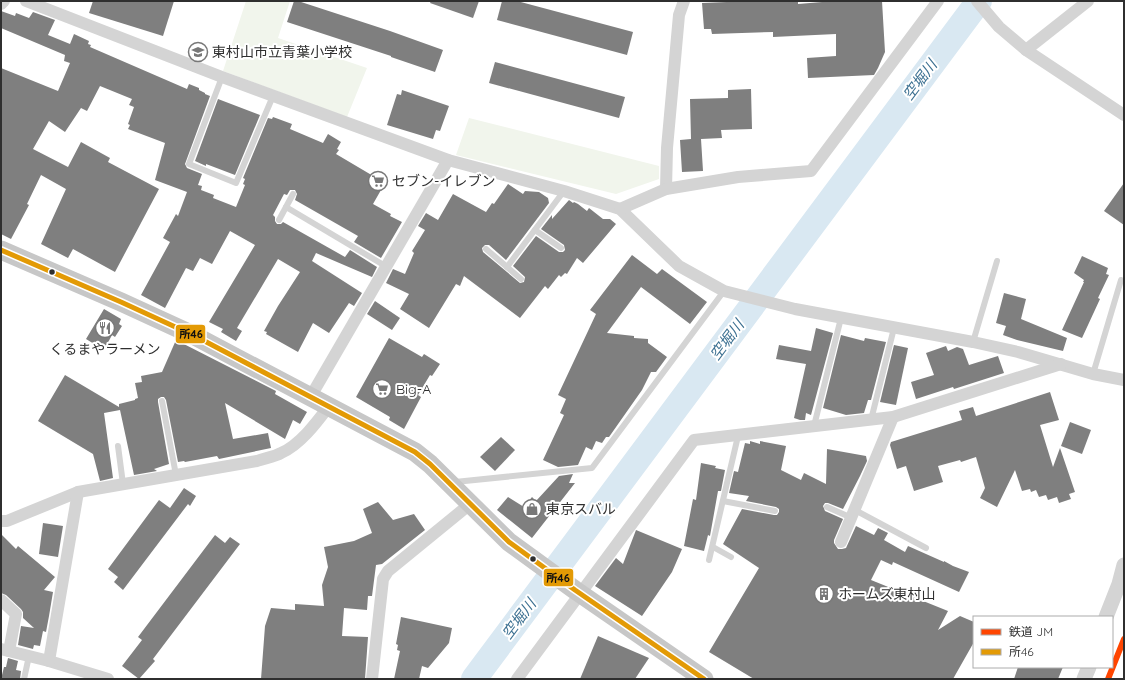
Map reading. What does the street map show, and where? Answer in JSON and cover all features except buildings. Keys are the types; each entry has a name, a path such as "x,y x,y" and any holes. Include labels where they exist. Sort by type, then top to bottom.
{"main road":[{"path":"1,250 101,293 195,336 415,452 430,464 509,542 578,592 704,679"}],"street":[{"path":"1,4 4,1"},
{"path":"26,1 222,77 448,160 564,191 620,209 679,266 729,293 795,309 973,342 1018,352 1093,374 1124,380"},
{"path":"666,189 667,148 679,15 684,1"},
{"path":"620,209 666,189 738,177 811,171 938,1"},
{"path":"977,1 999,27 1026,50 1124,115"},
{"path":"1026,50 1088,1"},
{"path":"311,396 448,160"},
{"path":"517,679 578,592 694,440 892,417 1061,364"},
{"path":"1,520 6,522 78,492 257,460 282,453 312,428 329,406"},
{"path":"841,542 854,514 892,417"},
{"path":"49,661 78,492"},
{"path":"372,679 383,579 388,571 470,504"},
{"path":"1106,616 1124,566"},
{"path":"1,600 16,614 5,650 49,661 108,679"},
{"path":"1084,679 1089,668"}],"lane":[{"path":"222,77 189,164 236,183 273,96"},
{"path":"508,267 564,191"},
{"path":"279,220 292,194"},
{"path":"286,207 387,267"},
{"path":"535,230 561,248"},
{"path":"486,248 521,279"},
{"path":"973,342 997,261"},
{"path":"1093,374 1121,280 1124,281"},
{"path":"449,483 592,468 729,293"},
{"path":"814,426 841,318"},
{"path":"871,420 894,328"},
{"path":"162,402 176,474"},
{"path":"709,560 738,436"},
{"path":"118,446 123,484"},
{"path":"723,501 775,511"},
{"path":"827,507 854,514 926,548"},
{"path":"713,547 731,557"},
{"path":"24,679 29,656"}],"shaded area":[{"path":"246,1 290,1 278,38 367,68 347,117 223,71"},
{"path":"469,118 659,166 659,179 616,194 456,155"}],"waterway":[{"name":"空堀川","path":"474,679 979,1"}],"rail line":[{"name":"JM","path":"1113,666 1124,639"},
{"name":"JM","path":"1108,679 1112,668"}],"transit line":[{"name":"所46","path":"1,250 195,336 415,452 430,464 509,542 575,590 704,679"}],"place":[{"name":"東村山市立青葉小学校","path":"198,52"},
{"name":"セブン-イレブン","path":"378,181"},
{"name":"くるまやラーメン","path":"105,328"},
{"name":"Big-A","path":"382,389"},
{"name":"東京スバル","path":"532,509"},
{"name":"ホームズ東村山","path":"824,594"}]}
